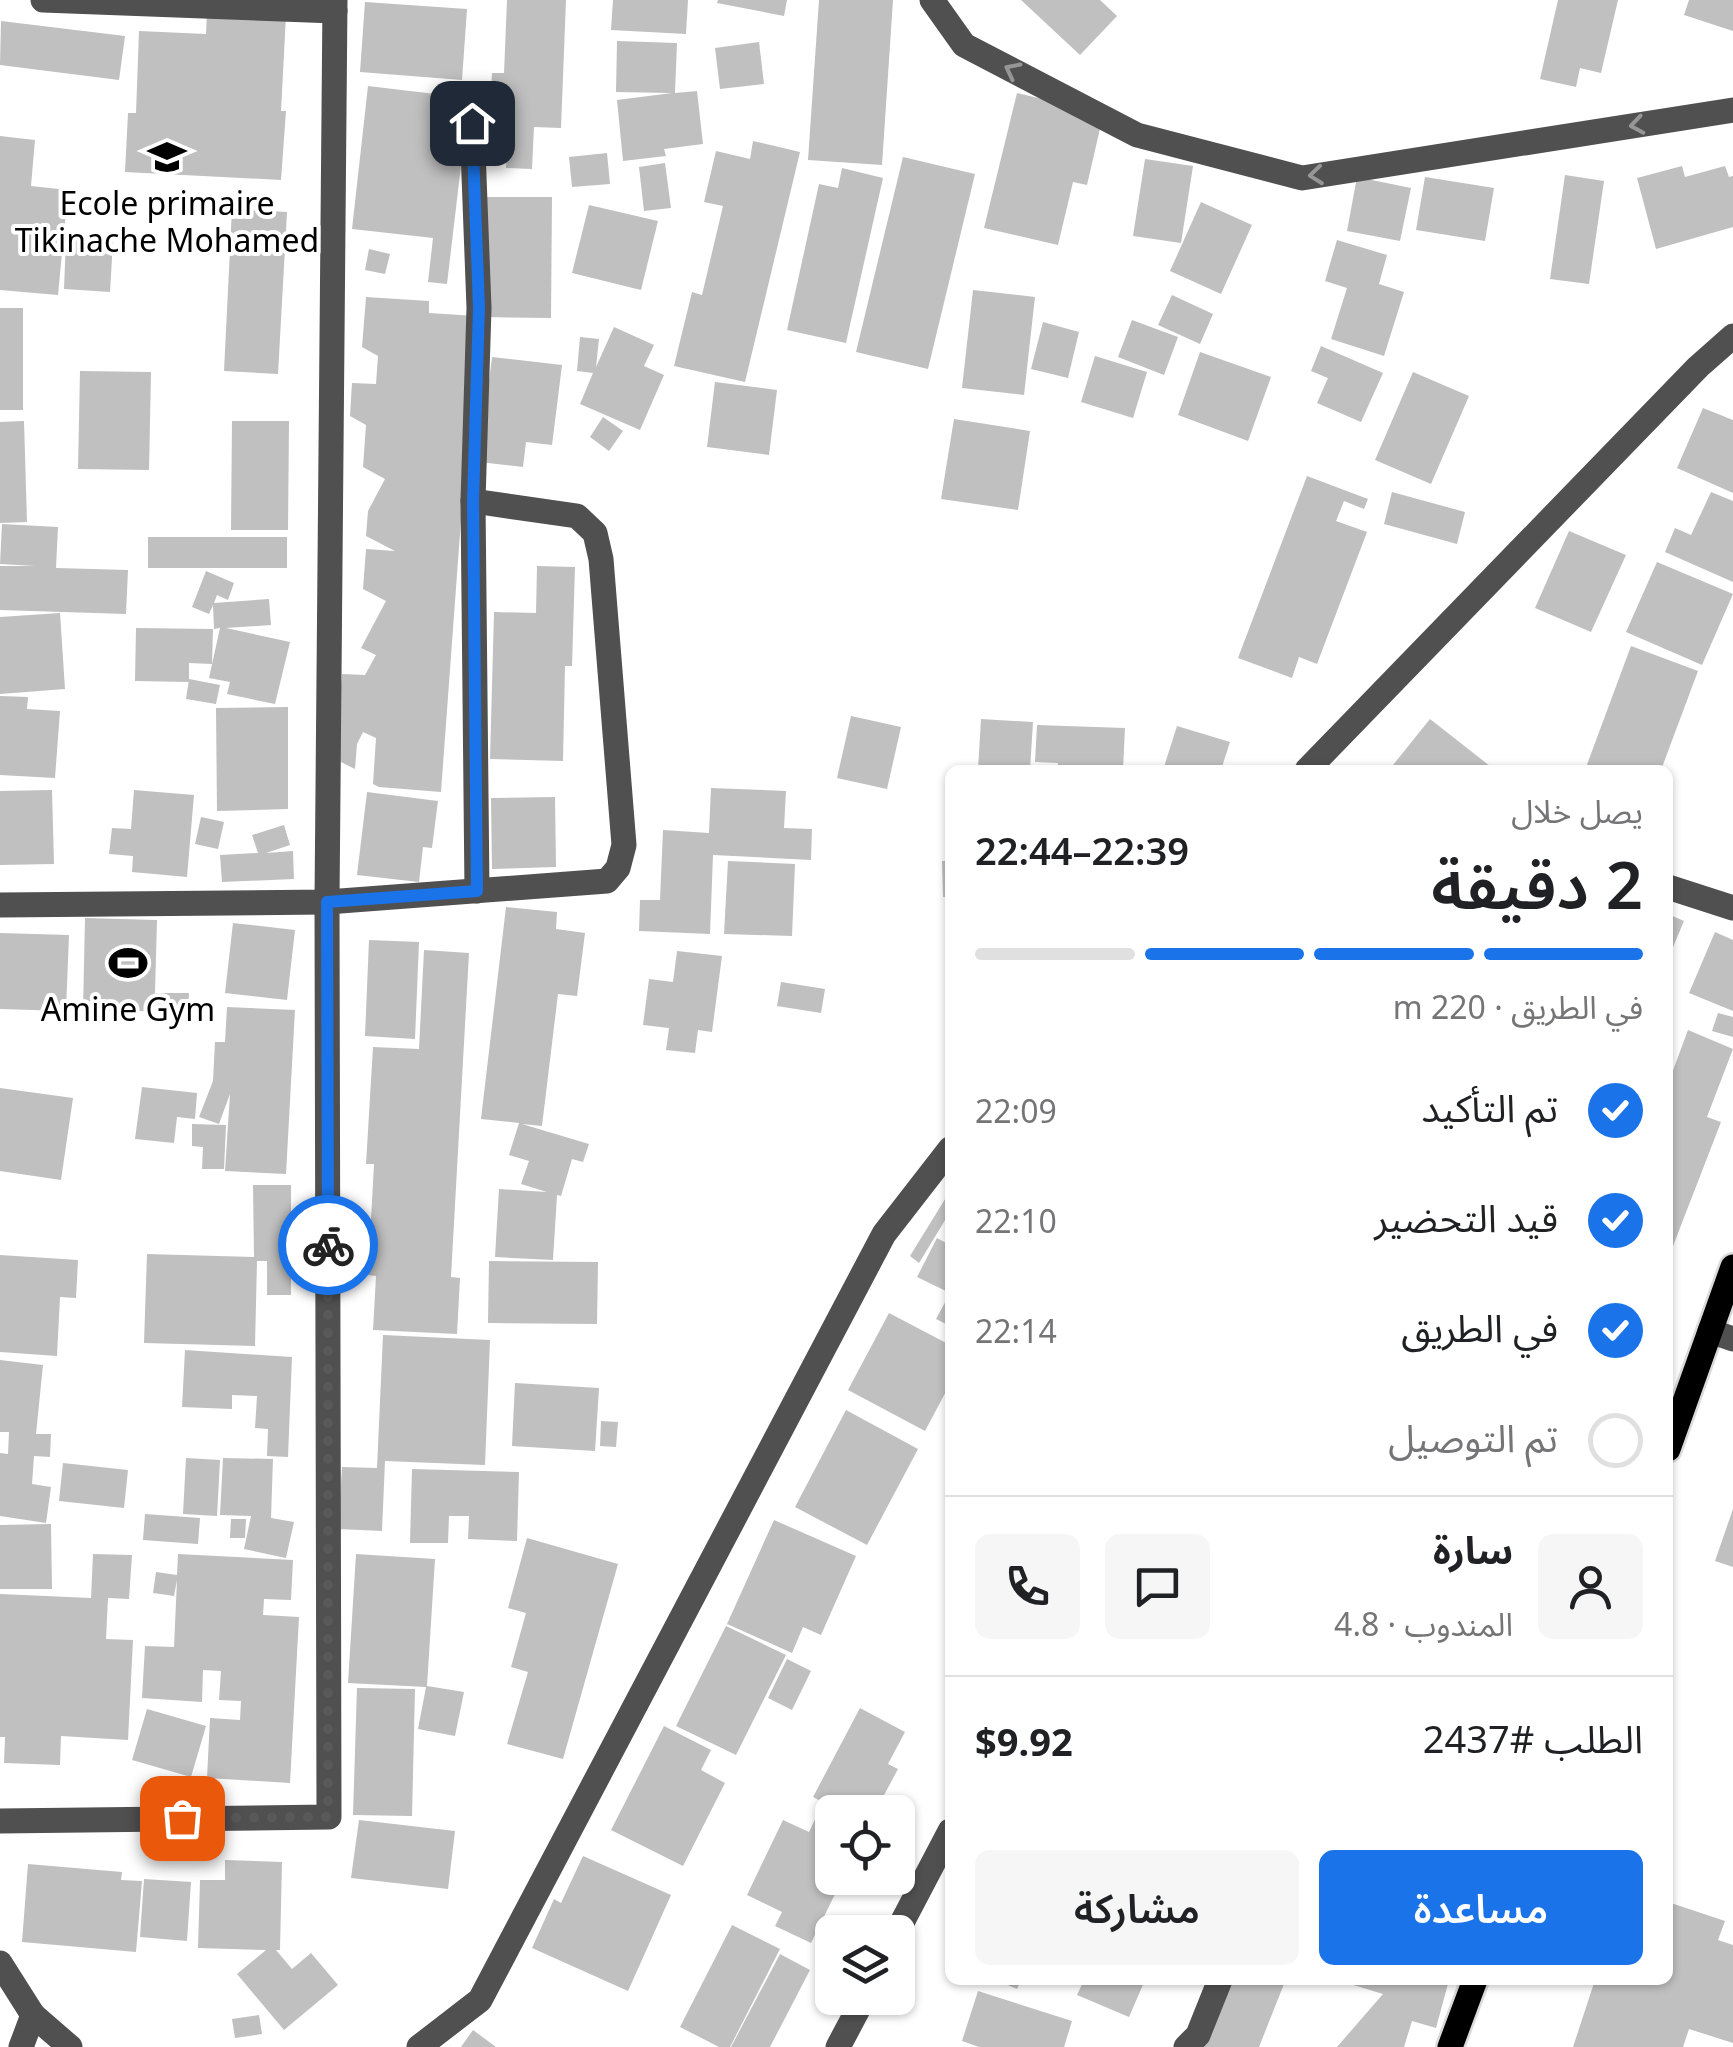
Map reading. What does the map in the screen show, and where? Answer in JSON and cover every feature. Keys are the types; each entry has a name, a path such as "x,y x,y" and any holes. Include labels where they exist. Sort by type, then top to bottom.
{"main road":[{"path":"1673,1439 1721,1335 1733,1267"},
{"path":"1450,2047 1474,1985"}],"street":[{"path":"0,1821 328,1817 327,902 335,5 44,0"},
{"path":"932,0 964,45 1137,135 1302,178 1733,110"},
{"path":"472,123 479,308 473,501 477,891"},
{"path":"1312,765 1733,336"},
{"path":"0,905 327,902 607,881 618,868 624,845 601,560 595,532 577,516 473,501"},
{"path":"1673,889 1733,908"},
{"path":"419,2047 480,2000 884,1234 945,1155"},
{"path":"907,1915 945,1841"},
{"path":"0,1963 33,2015 70,2047"},
{"path":"1186,2047 1198,2035 1218,1985"},
{"path":"21,2047 33,2015"},
{"path":"838,2047 855,2015"}],"building":[{"path":"507,0 566,0 561,128 534,127 532,169 506,168 508,128 489,127 492,73 504,73"},
{"path":"613,0 688,0 686,34 611,30"},
{"path":"787,0 784,16 717,3"},
{"path":"819,0 893,0 882,165 808,160"},
{"path":"1021,0 1100,0 1117,16 1080,55"},
{"path":"1558,0 1618,0 1601,73 1580,68 1576,87 1540,79"},
{"path":"1689,0 1733,0 1733,31 1684,15"},
{"path":"365,2 467,9 462,80 360,72"},
{"path":"207,11 286,15 281,180 125,172 128,113 136,113 139,31 206,34"},
{"path":"1,21 125,36 119,80 0,65"},
{"path":"617,41 677,43 675,93 697,91 703,144 664,149 666,156 623,161 617,100 672,93 616,92"},
{"path":"759,42 764,84 720,89 715,48"},
{"path":"368,86 469,98 447,284 428,282 433,238 352,229"},
{"path":"1017,93 1068,105 1102,120 1087,185 1073,182 1058,245 984,228"},
{"path":"0,136 35,140 31,186 68,190 58,295 0,290"},
{"path":"753,141 800,152 745,382 674,366 692,292 702,295 723,206 704,202 716,151 750,159"},
{"path":"607,153 610,184 572,187 569,157"},
{"path":"903,157 975,174 928,369 856,352"},
{"path":"1145,159 1193,166 1181,243 1133,236"},
{"path":"665,163 671,208 644,211 639,167"},
{"path":"1682,166 1685,177 1725,166 1729,177 1733,176 1733,227 1656,249 1637,178"},
{"path":"842,168 883,178 846,343 787,330 819,184 838,188"},
{"path":"1565,175 1604,181 1589,284 1550,279"},
{"path":"1357,177 1411,188 1400,241 1347,231"},
{"path":"1425,177 1494,188 1485,241 1416,230"},
{"path":"483,197 552,197 551,318 481,317"},
{"path":"1201,202 1252,225 1221,294 1170,271"},
{"path":"589,205 658,221 641,290 572,273"},
{"path":"232,209 287,212 278,374 224,371"},
{"path":"66,239 113,241 110,292 64,289"},
{"path":"1337,240 1387,255 1379,284 1404,292 1384,356 1331,339 1347,288 1325,281"},
{"path":"369,249 390,254 385,274 365,270"},
{"path":"973,290 1035,297 1024,395 962,388"},
{"path":"1172,295 1213,314 1200,344 1158,325"},
{"path":"366,297 429,301 429,313 476,316 441,792 373,784 376,738 363,732 357,744 355,769 335,759 342,674 365,675 376,655 361,648 386,601 363,589 366,549 395,551 366,536 368,511 385,479 363,467 366,425 350,416 352,383 376,384 378,356 362,347"},
{"path":"0,308 23,308 23,410 0,410"},
{"path":"1132,320 1178,337 1164,375 1118,357"},
{"path":"1043,322 1079,332 1068,378 1031,369"},
{"path":"614,327 654,345 644,366 664,375 640,430 580,404 593,373 577,371 580,337 599,339 596,367"},
{"path":"1321,346 1383,373 1361,422 1317,403 1328,378 1311,371"},
{"path":"1200,352 1271,377 1248,441 1178,415"},
{"path":"1095,356 1147,372 1133,418 1081,402"},
{"path":"492,357 562,365 552,445 526,442 523,467 479,462"},
{"path":"80,371 151,372 149,470 78,469"},
{"path":"1413,372 1469,396 1431,484 1375,460"},
{"path":"715,382 777,390 769,455 707,447"},
{"path":"1703,408 1733,420 1733,493 1677,468"},
{"path":"603,417 623,431 609,451 590,437"},
{"path":"954,419 1030,431 1018,510 941,499"},
{"path":"24,421 27,522 0,523 0,422"},
{"path":"232,421 289,421 288,530 231,530"},
{"path":"1307,476 1368,499 1364,509 1344,501 1336,521 1367,532 1317,664 1299,657 1292,678 1238,658"},
{"path":"1392,492 1465,512 1457,544 1384,524"},
{"path":"1711,492 1733,501 1733,582 1665,552 1675,528 1691,535"},
{"path":"2,524 58,527 56,568 128,570 126,614 0,610 0,566 35,566 0,564"},
{"path":"1569,531 1626,555 1591,632 1535,608"},
{"path":"148,537 287,537 287,568 148,568"},
{"path":"1657,562 1733,594 1702,665 1626,632"},
{"path":"537,566 575,567 572,666 565,666 563,761 490,759 494,612 536,613"},
{"path":"206,571 234,583 228,600 217,595 214,603 269,599 271,625 226,628 290,642 275,704 227,694 230,682 209,678 220,628 214,629 213,605 209,614 192,607"},
{"path":"60,613 65,689 0,694 0,617"},
{"path":"136,628 213,629 212,664 189,663 189,682 135,681"},
{"path":"1631,646 1698,671 1663,765 1587,765"},
{"path":"189,679 220,685 216,704 186,699"},
{"path":"0,696 28,697 27,709 60,711 55,778 0,775"},
{"path":"288,707 288,809 217,811 216,708"},
{"path":"851,716 901,727 887,789 837,778"},
{"path":"981,719 1033,722 1030,765 978,765"},
{"path":"1430,719 1489,765 1393,765"},
{"path":"1037,725 1125,728 1123,765 1035,762"},
{"path":"1177,726 1230,742 1223,765 1165,765"},
{"path":"711,788 786,791 784,828 812,829 811,860 713,855 710,934 639,931 640,900 660,900 663,830 709,833"},
{"path":"52,790 54,864 0,865 0,791"},
{"path":"134,790 194,795 187,877 132,872 133,856 109,854 112,828 131,829"},
{"path":"367,792 438,801 432,848 423,847 419,882 357,875"},
{"path":"555,797 556,867 492,869 491,798"},
{"path":"201,817 224,822 218,849 195,844"},
{"path":"284,825 290,845 266,853 293,851 294,879 222,882 220,855 258,853 252,835"},
{"path":"728,861 795,864 792,936 724,934"},
{"path":"942,861 945,861 945,897"},
{"path":"506,907 557,912 556,929 585,933 577,996 558,994 542,1126 522,1124 589,1144 583,1162 572,1159 561,1196 557,1195 553,1260 495,1257 499,1189 547,1192 521,1184 529,1161 509,1155 519,1123 481,1119"},
{"path":"1673,916 1684,921 1673,947"},
{"path":"85,918 157,920 155,993 189,993 188,1012 83,1010"},
{"path":"233,923 295,930 287,1000 225,993"},
{"path":"1715,932 1733,940 1733,1011 1689,993"},
{"path":"0,933 69,935 66,1011 0,1009"},
{"path":"369,940 419,942 415,1039 365,1036"},
{"path":"424,950 469,953 451,1277 460,1278 457,1334 373,1330 376,1276 368,1275 374,1164 366,1164 373,1047 419,1049"},
{"path":"677,951 722,956 712,1032 698,1030 695,1053 666,1050 669,1028 643,1025 649,979 673,982"},
{"path":"781,982 825,989 821,1013 777,1006"},
{"path":"227,1007 295,1010 286,1174 225,1171 230,1094 219,1124 199,1117 213,1081 215,1042 225,1042"},
{"path":"1718,1013 1733,1017 1733,1037 1712,1031"},
{"path":"1688,1030 1733,1049 1707,1117 1721,1122 1673,1246 1673,1070"},
{"path":"142,1087 197,1093 195,1119 177,1117 174,1143 135,1139"},
{"path":"0,1088 73,1098 61,1180 0,1171"},
{"path":"192,1124 226,1125 224,1169 202,1169 203,1147 192,1146"},
{"path":"253,1185 291,1185 291,1295 267,1295 267,1261 257,1261 255,1346 144,1343 147,1254 254,1257"},
{"path":"945,1199 945,1220 919,1263 910,1256"},
{"path":"937,1238 945,1242 945,1291 917,1277"},
{"path":"0,1255 78,1260 76,1298 60,1297 57,1356 0,1352"},
{"path":"489,1261 598,1262 597,1324 488,1323"},
{"path":"945,1302 945,1324 936,1319"},
{"path":"889,1313 945,1342 945,1393 925,1431 848,1390"},
{"path":"383,1335 490,1340 485,1465 385,1461 382,1531 338,1529 342,1467 377,1468"},
{"path":"185,1350 292,1357 288,1457 267,1456 268,1429 255,1428 257,1396 232,1395 232,1409 182,1407"},
{"path":"0,1360 43,1365 36,1434 51,1434 50,1457 34,1456 32,1484 51,1487 46,1523 0,1516 0,1453 8,1454 9,1432 0,1432"},
{"path":"515,1383 599,1388 595,1451 512,1446"},
{"path":"846,1410 918,1449 867,1545 795,1507"},
{"path":"601,1421 618,1422 616,1447 600,1446"},
{"path":"186,1458 220,1460 217,1516 183,1514"},
{"path":"223,1458 273,1459 271,1518 294,1522 286,1558 244,1549 251,1516 220,1515"},
{"path":"63,1463 128,1470 124,1508 59,1501"},
{"path":"412,1469 519,1472 517,1541 468,1539 469,1516 449,1516 448,1543 410,1543"},
{"path":"1733,1509 1733,1567 1715,1561"},
{"path":"145,1514 200,1518 198,1544 143,1540"},
{"path":"231,1519 246,1519 245,1538 230,1538"},
{"path":"774,1520 856,1556 821,1635 803,1627 792,1653 727,1624"},
{"path":"51,1524 52,1589 0,1589 0,1525"},
{"path":"527,1538 618,1564 563,1759 507,1744 528,1672 511,1667 526,1613 508,1608"},
{"path":"93,1554 132,1555 129,1599 108,1598 106,1639 133,1640 128,1740 61,1736 60,1765 4,1763 5,1737 0,1737 0,1594 91,1598"},
{"path":"178,1554 293,1560 291,1600 264,1599 263,1615 299,1617 290,1783 207,1778 210,1718 240,1720 241,1701 219,1700 221,1671 203,1670 202,1702 142,1698 145,1646 174,1647 177,1580 174,1596 153,1593 156,1572 177,1575"},
{"path":"356,1554 435,1559 427,1686 464,1692 455,1736 418,1729 426,1687 348,1683"},
{"path":"726,1626 786,1655 736,1755 676,1726"},
{"path":"787,1659 811,1671 792,1710 768,1698"},
{"path":"357,1688 415,1689 412,1816 353,1815"},
{"path":"860,1708 905,1732 888,1764 898,1769 884,1795 813,1797"},
{"path":"147,1709 206,1726 191,1777 132,1760"},
{"path":"664,1726 711,1750 701,1770 725,1783 683,1866 611,1830"},
{"path":"815,1819 815,1895 835,1895 825,1915 815,1915 811,1943 775,1926 782,1912 747,1895 783,1820 809,1832"},
{"path":"359,1820 455,1831 448,1889 351,1878"},
{"path":"583,1856 671,1895 628,1991 532,1948 554,1899 561,1903"},
{"path":"225,1860 282,1862 280,1950 276,1950 292,1969 311,1953 338,1985 284,2030 237,1974 266,1950 198,1948 200,1880 225,1880"},
{"path":"28,1864 122,1872 121,1880 142,1881 136,1952 22,1942"},
{"path":"144,1879 191,1882 187,1941 140,1937"},
{"path":"1673,1904 1725,1921 1718,1940 1733,1945 1733,2043 1689,2029 1683,2047 1573,2047 1593,1985 1673,1985"},
{"path":"732,1925 780,1949 730,2047 719,2047 680,2027"},
{"path":"780,1954 810,1970 770,2047 731,2047"},
{"path":"1082,1985 1143,1985 1129,2017 1077,1995"},
{"path":"1226,1985 1284,1985 1259,2047 1200,2047"},
{"path":"1353,1985 1448,1985 1436,2028 1412,2021 1404,2047 1337,2047 1383,1994"},
{"path":"978,1991 1072,2021 1064,2047 979,2047 962,2041"},
{"path":"259,2015 262,2034 235,2038 232,2019"},
{"path":"473,2030 496,2047 461,2047"}],"way so far":[{"path":"182,1818 328,1817 328,1245"}],"place":[{"name":"Ecole primaire Tikinache Mohamed","path":"167,157"},
{"name":"Amine Gym","path":"128,963"}],"route":[{"path":"328,1245 327,902 477,891 473,501 479,308 472,123"}]}
